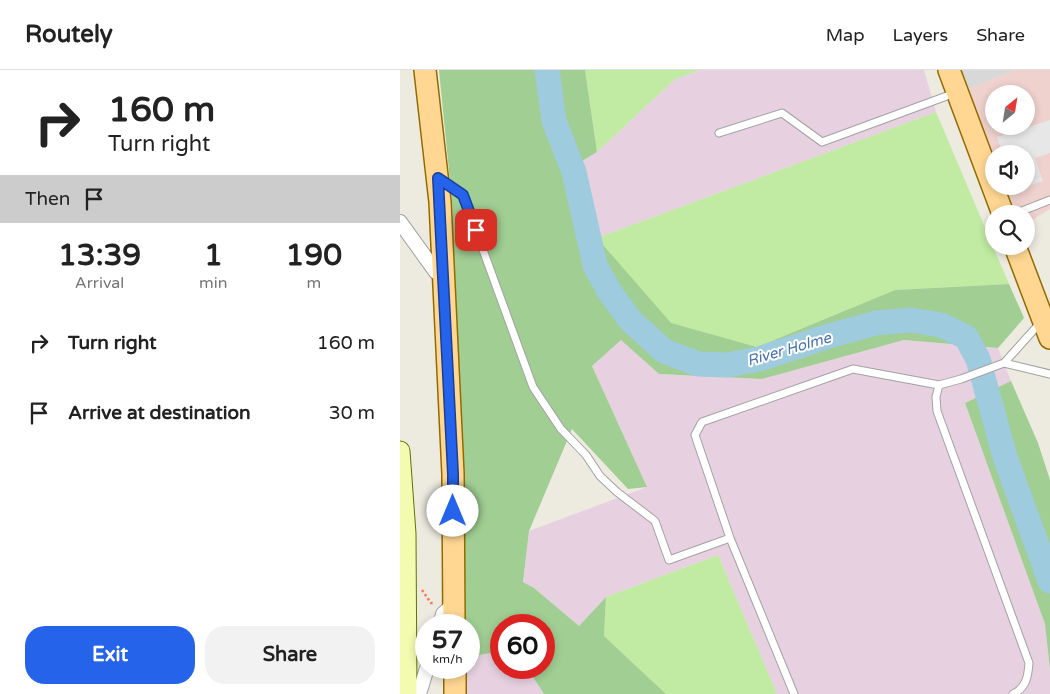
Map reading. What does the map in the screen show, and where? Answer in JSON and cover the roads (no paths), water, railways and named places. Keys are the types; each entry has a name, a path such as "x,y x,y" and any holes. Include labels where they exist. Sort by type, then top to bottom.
{"main road":[{"path":"425,70 438,178 444,276 453,474 454,614"},
{"path":"949,70 1000,205"},
{"path":"1018,255 1046,329"}],"street":[{"path":"400,222 436,272 444,276"},
{"path":"400,451 406,534 407,694"},
{"path":"443,614 454,604"},
{"path":"419,694 424,679"}],"lane":[{"path":"719,133 782,113 822,142 958,92"},
{"path":"438,178 463,195 533,387 562,429 586,456 600,476 617,492 655,521 669,560 730,538"},
{"path":"1035,206 1050,200"},
{"path":"794,694 730,538 695,435 702,422 853,369 939,384 961,379 1004,363 1046,329"},
{"path":"1004,363 1050,374"},
{"path":"939,384 936,397 937,411 1029,664 1025,683 1018,692 1012,694"}],"waterway":[{"name":"River Holme","path":"547,70 554,121 574,172 595,265 609,291 630,320 664,351 698,364 727,365 759,359 876,323 911,320 941,325 966,337 978,359 1005,457 1050,581"}]}
